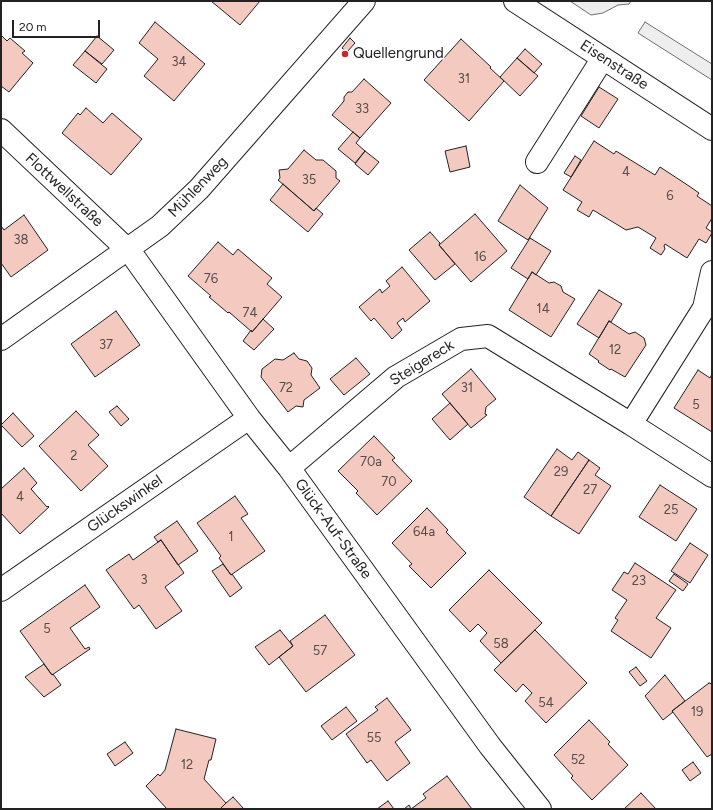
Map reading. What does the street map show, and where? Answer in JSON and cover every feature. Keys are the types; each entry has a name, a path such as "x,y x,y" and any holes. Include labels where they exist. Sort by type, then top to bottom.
{"street":[{"name":"Eisenstraße","path":"515,1 712,129"},
{"name":"Mühlenweg","path":"1,339 160,226 199,189 358,3"},
{"path":"537,162 603,58"},
{"name":"Flottwellstraße","path":"1,130 127,249"},
{"name":"Glück-Auf-Straße","path":"127,249 249,418 289,468 490,746 540,809"},
{"path":"631,424 704,308 712,272"},
{"name":"Steigereck","path":"289,468 396,377 461,339 488,336 712,476"},
{"name":"Glückswinkel","path":"1,590 249,418"}],"shaded area":[{"path":"570,1 631,1 629,4 618,5 603,13 591,15"},
{"path":"645,22 712,64 712,80 638,33"}],"building":[{"path":"211,1 260,1 240,25"},
{"path":"155,22 205,64 174,101 144,76 158,59 139,43"},
{"path":"1,35 7,41 10,38 25,51 22,53 33,63 9,92 1,86"},
{"path":"97,36 114,50 102,64 85,51"},
{"path":"350,38 355,43 347,52 342,48"},
{"path":"461,39 504,81 469,121 424,80"},
{"path":"525,49 542,64 534,73 517,58"},
{"path":"85,51 107,69 96,83 73,65"},
{"path":"517,58 538,76 520,96 500,77"},
{"path":"364,79 391,103 360,138 332,115 344,101 344,97 348,92 352,92"},
{"path":"599,87 618,99 599,128 581,116"},
{"path":"86,108 103,123 112,113 142,139 111,175 62,133 78,113 80,115"},
{"path":"353,132 360,138 356,143 365,151 355,163 338,149"},
{"path":"594,141 614,154 616,151 655,175 660,167 699,193 697,196 712,206 712,218 706,228 712,233 706,243 699,239 687,258 665,244 665,249 661,255 650,248 656,238 638,227 626,230 593,210 589,217 577,210 582,202 563,190"},
{"path":"466,146 470,167 450,172 445,151"},
{"path":"304,150 316,160 323,160 336,171 336,178 340,181 314,211 278,180 280,178 279,170 288,169"},
{"path":"365,151 379,162 368,175 355,164"},
{"path":"575,156 581,160 571,177 564,173"},
{"path":"283,184 314,211 316,208 323,214 308,232 270,200"},
{"path":"520,185 548,208 528,240 498,221"},
{"path":"475,214 507,251 471,282 439,245"},
{"path":"24,215 48,250 11,277 1,263 1,226 4,230"},
{"path":"430,232 455,264 435,280 409,250"},
{"path":"530,238 551,251 536,275 532,272 528,279 511,268"},
{"path":"218,242 233,255 238,249 272,278 267,284 282,297 252,332 209,297 211,296 188,276"},
{"path":"402,267 430,301 405,322 403,318 397,323 402,330 392,339 374,318 371,321 359,307 380,289 382,293 390,286 386,281"},
{"path":"532,272 549,283 554,282 561,286 563,292 575,299 551,337 509,310"},
{"path":"599,290 622,304 611,322 609,321 599,338 577,324"},
{"path":"116,311 140,345 95,377 71,344"},
{"path":"263,319 274,329 254,350 243,341 251,330 252,332"},
{"path":"609,321 629,334 635,332 644,338 646,345 625,377 611,369 610,370 589,354"},
{"path":"294,353 299,359 307,361 312,368 311,375 320,388 304,400 303,407 296,406 288,412 261,377 262,369 275,359 283,360"},
{"path":"356,358 370,374 344,395 330,379"},
{"path":"471,369 496,399 486,407 485,414 487,415 471,428 442,394"},
{"path":"698,370 710,378 712,374 712,432 674,408"},
{"path":"450,403 468,424 450,440 432,419"},
{"path":"117,406 129,419 121,426 109,412"},
{"path":"76,411 99,435 88,445 108,466 81,491 39,446"},
{"path":"13,413 34,436 22,447 1,425"},
{"path":"374,436 395,458 392,460 412,481 377,515 356,493 358,491 338,471"},
{"path":"557,449 572,460 578,452 589,460 551,516 524,497"},
{"path":"589,460 600,468 595,475 611,486 579,534 551,516"},
{"path":"24,468 37,483 31,489 47,507 49,507 20,534 1,513 1,489"},
{"path":"660,485 697,509 676,541 639,517"},
{"path":"235,496 248,514 241,518 265,551 231,575 219,558 221,556 197,523"},
{"path":"427,508 448,530 446,532 466,553 431,588 409,566 412,564 392,543"},
{"path":"177,521 198,551 178,565 161,540 158,542 154,537"},
{"path":"161,540 184,573 165,587 182,611 156,629 139,605 134,609 106,570 129,554 133,560"},
{"path":"690,543 708,555 690,583 671,571"},
{"path":"635,563 676,590 656,618 671,628 651,658 611,631 618,620 615,618 627,600 612,590 624,572 628,574"},
{"path":"223,564 242,588 230,597 212,571"},
{"path":"489,570 542,623 501,663 480,641 487,633 478,624 470,632 449,610"},
{"path":"674,574 688,584 683,591 669,581"},
{"path":"85,585 100,607 70,628 85,649 89,647 90,649 52,675 20,631"},
{"path":"325,615 355,655 306,692 279,657 293,646 290,641"},
{"path":"280,630 293,646 269,665 255,647"},
{"path":"535,630 587,683 546,723 525,701 532,693 523,684 516,692 494,670"},
{"path":"44,664 61,685 44,697 25,677"},
{"path":"636,667 647,681 640,686 629,672"},
{"path":"665,675 685,701 663,720 645,696"},
{"path":"709,683 712,684 712,754 707,757 672,711"},
{"path":"387,698 411,730 395,742 410,763 387,781 371,760 367,763 346,734 378,710 375,707"},
{"path":"346,707 357,721 332,740 321,726"},
{"path":"589,720 610,742 608,744 628,765 592,800 571,778 573,776 554,755"},
{"path":"176,729 216,739 211,760 209,760 204,779 226,803 220,809 167,809 146,786 158,774 160,776 165,770"},
{"path":"125,742 133,753 115,766 107,754"},
{"path":"693,762 701,773 690,781 682,770"},
{"path":"447,776 472,809 411,809 426,798 423,794"},
{"path":"641,793 656,809 624,809"},
{"path":"233,797 244,809 220,809 226,803"},
{"path":"388,801 394,809 377,809"},
{"path":"409,805 411,809 404,809"}],"place":[{"name":"Quellengrund","path":"345,54"}]}
